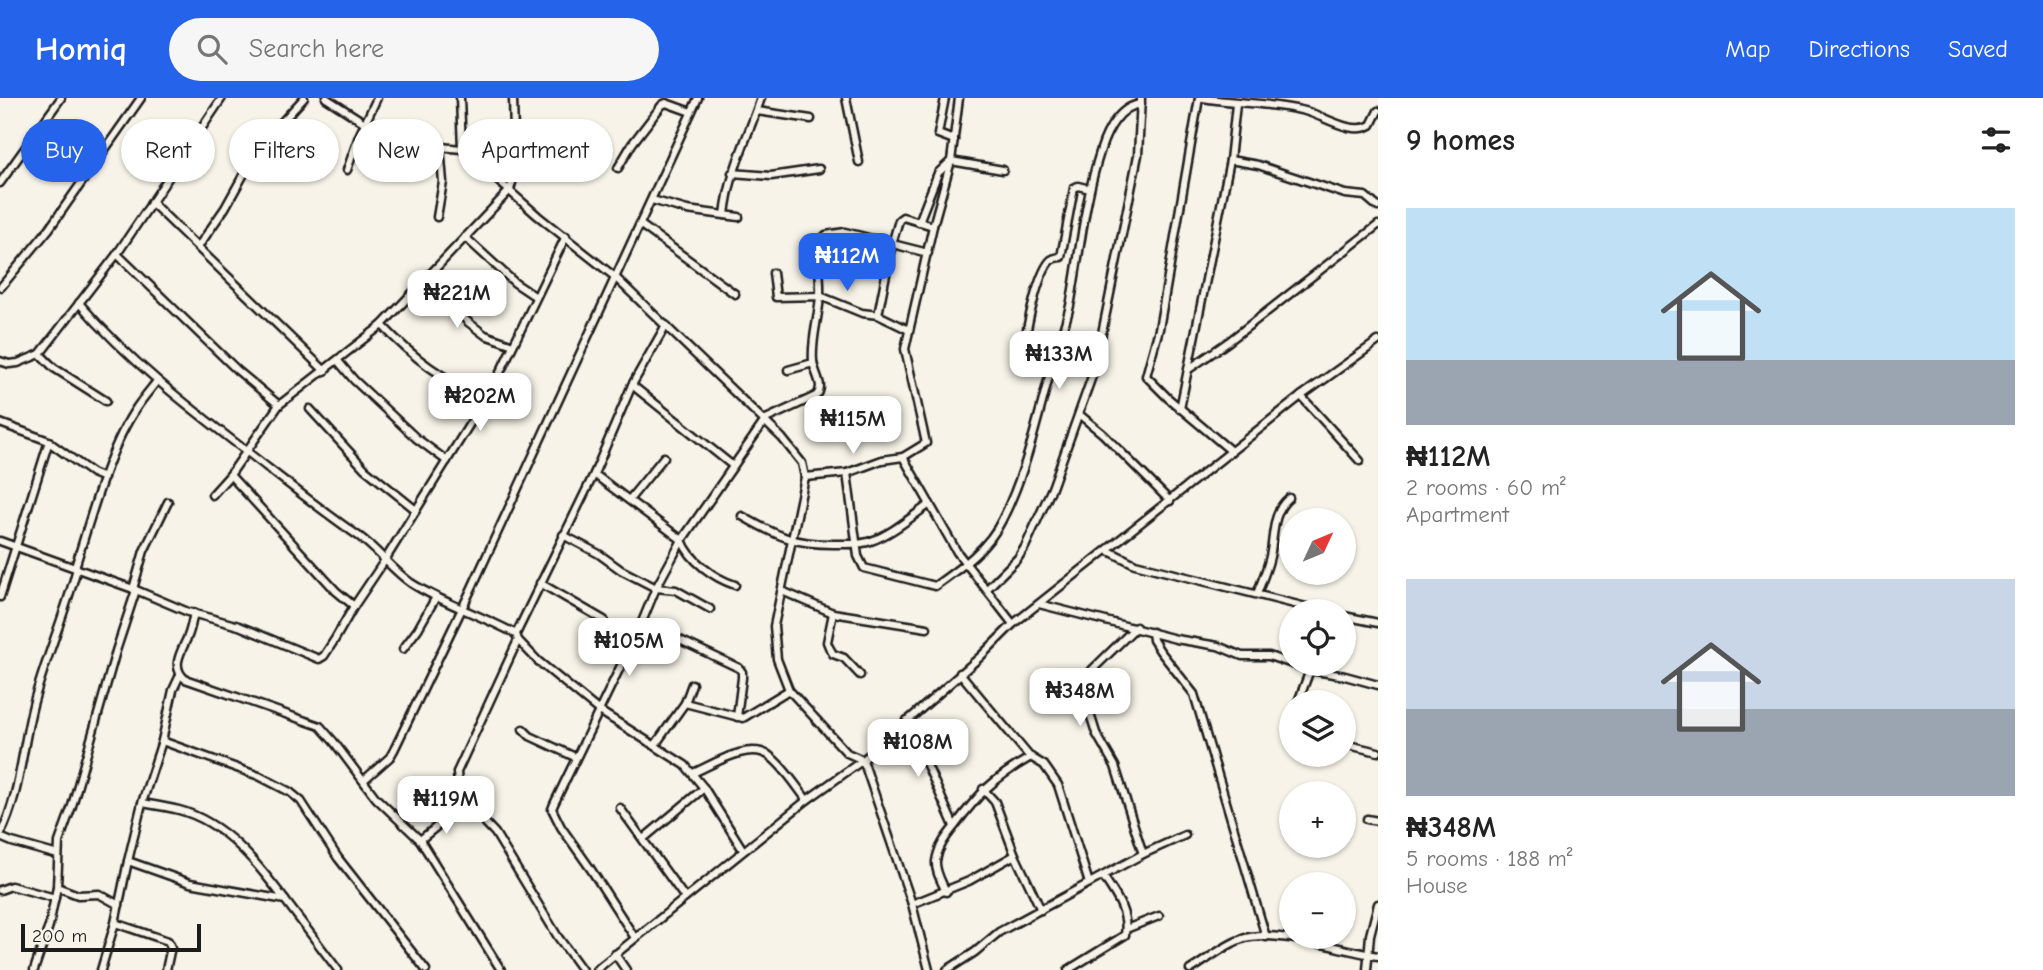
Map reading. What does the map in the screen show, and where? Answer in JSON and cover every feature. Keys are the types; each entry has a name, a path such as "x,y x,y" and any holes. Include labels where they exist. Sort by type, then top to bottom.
{"street":[{"path":"0,183 61,98"},
{"path":"1,287 49,229 141,98"},
{"path":"0,361 18,363 40,355 117,254 222,98"},
{"path":"198,247 225,208 259,146 304,98"},
{"path":"326,98 359,119"},
{"path":"367,119 377,98"},
{"path":"460,98 461,119"},
{"path":"212,495 230,475 279,405 382,325 510,190 515,172 513,98"},
{"path":"364,780 390,757 394,750 462,610 698,98"},
{"path":"725,215 732,173 761,98"},
{"path":"846,98 859,162"},
{"path":"805,477 846,472 882,460 903,457 923,446 927,438 905,349 951,161 959,98"},
{"path":"1231,451 1180,409 1146,376 1159,329 1201,98 1236,104 1258,102 1304,111 1358,130 1371,125 1378,111"},
{"path":"846,472 861,564 864,568 931,587 965,564 987,543 1002,521 1023,466 1070,304 1090,189 1100,150 1123,109 1141,101 1138,155 1095,368 1052,488 1025,547 1018,558 987,589"},
{"path":"954,140 939,136 944,102 958,107"},
{"path":"618,168 632,144 662,105 666,103 691,112"},
{"path":"1180,409 1230,160 1236,104"},
{"path":"757,111 811,119"},
{"path":"347,170 353,154"},
{"path":"1230,160 1258,165 1345,194 1359,194 1378,207"},
{"path":"919,222 940,169 951,161 1003,170"},
{"path":"732,173 771,176 819,169"},
{"path":"436,217 443,182"},
{"path":"501,182 615,277 765,421 802,463 805,477 774,626 774,646 782,677 789,690 847,753 863,761 912,905 929,970"},
{"path":"1026,334 1032,302 1049,263 1061,257 1074,188 1078,186 1090,189"},
{"path":"933,188 942,190"},
{"path":"652,200 687,210 738,217"},
{"path":"151,202 325,370"},
{"path":"878,315 892,244 900,220 903,217 933,226"},
{"path":"641,225 735,294"},
{"path":"1189,369 1228,342 1378,225"},
{"path":"635,938 552,810 656,588 682,540 765,421 820,393 821,386 813,363 813,348 820,296 820,246 826,234 845,232 928,253"},
{"path":"0,541 194,613 239,626 318,659 324,656 485,399 566,236"},
{"path":"465,237 515,283 536,297"},
{"path":"117,254 237,370 279,405"},
{"path":"773,273 776,298 820,296 862,313 878,315 909,330"},
{"path":"426,279 468,322 485,335 513,345"},
{"path":"79,303 128,356 157,381 222,435 363,539 410,582 462,610 491,620 517,637 538,661 598,710 655,745 693,773 743,850"},
{"path":"382,325 428,368 485,399"},
{"path":"582,970 558,937 495,833 462,797 457,772 540,583 594,474 632,386 666,325"},
{"path":"596,970 743,850 863,761 1013,624 1301,396 1378,341"},
{"path":"40,355 54,368 106,401"},
{"path":"338,361 354,380 416,438 447,461"},
{"path":"789,370 813,363"},
{"path":"58,855 0,836 18,778 33,705 66,608 104,478 136,408 157,381"},
{"path":"632,386 733,466"},
{"path":"1301,396 1360,461"},
{"path":"310,409 372,475 416,510"},
{"path":"1080,415 1103,434 1170,501"},
{"path":"0,423 49,441 104,478"},
{"path":"0,597 49,441"},
{"path":"629,500 664,457"},
{"path":"903,457 965,564 1013,624"},
{"path":"594,474 682,540 689,553 708,571 735,585"},
{"path":"230,475 336,592 354,606"},
{"path":"1257,594 1271,551 1276,519 1283,503 1289,498"},
{"path":"34,970 55,898 59,842 80,780 149,538 168,502"},
{"path":"742,516 791,541 858,544 879,537 930,504"},
{"path":"563,535 656,588 677,590 710,609"},
{"path":"1107,550 1135,564 1279,600"},
{"path":"540,583 604,620"},
{"path":"782,591 833,613 927,628"},
{"path":"403,649 436,597"},
{"path":"1039,604 1218,646 1248,657 1269,656 1279,659"},
{"path":"194,613 189,635 177,663 184,680 320,726 376,798 420,839 501,970"},
{"path":"833,613 827,642 829,647 860,675"},
{"path":"1356,618 1378,622"},
{"path":"642,622 739,668 742,678 737,717"},
{"path":"1136,627 1093,670 1076,694 1091,717 1096,733 1115,766 1143,854"},
{"path":"1152,632 1153,640 1160,651 1194,694 1266,937"},
{"path":"960,673 1031,757 1044,765 1058,785 1089,883"},
{"path":"100,970 115,923 142,803 162,741 173,690 180,675"},
{"path":"1345,676 1378,685"},
{"path":"655,745 685,703 692,684"},
{"path":"685,703 737,717 749,716 789,690"},
{"path":"907,720 954,826"},
{"path":"523,729 530,736 575,757"},
{"path":"162,741 259,776 301,801 338,858 426,970"},
{"path":"1356,747 1378,752"},
{"path":"693,773 742,753 765,753 772,757 807,800"},
{"path":"946,892 937,874 939,849 983,789 1031,757"},
{"path":"643,839 704,788"},
{"path":"983,789 995,802 1015,855 1041,910"},
{"path":"142,803 180,810 209,823 248,855 338,970"},
{"path":"620,808 685,898"},
{"path":"420,839 456,811"},
{"path":"1367,819 1378,821"},
{"path":"947,970 999,932 1143,854 1185,835"},
{"path":"912,905 946,892 1015,855"},
{"path":"128,861 190,883 285,900"},
{"path":"1068,970 1123,938 1126,929 1121,902 1102,876"},
{"path":"0,890 11,886 55,898"},
{"path":"57,887 78,895 99,894 118,905"},
{"path":"1367,970 1370,935 1378,904"},
{"path":"1126,929 1159,916"},
{"path":"115,923 167,941 171,947 166,970"},
{"path":"1191,970 1239,940 1266,937 1378,956"},
{"path":"615,954 625,970"}]}
